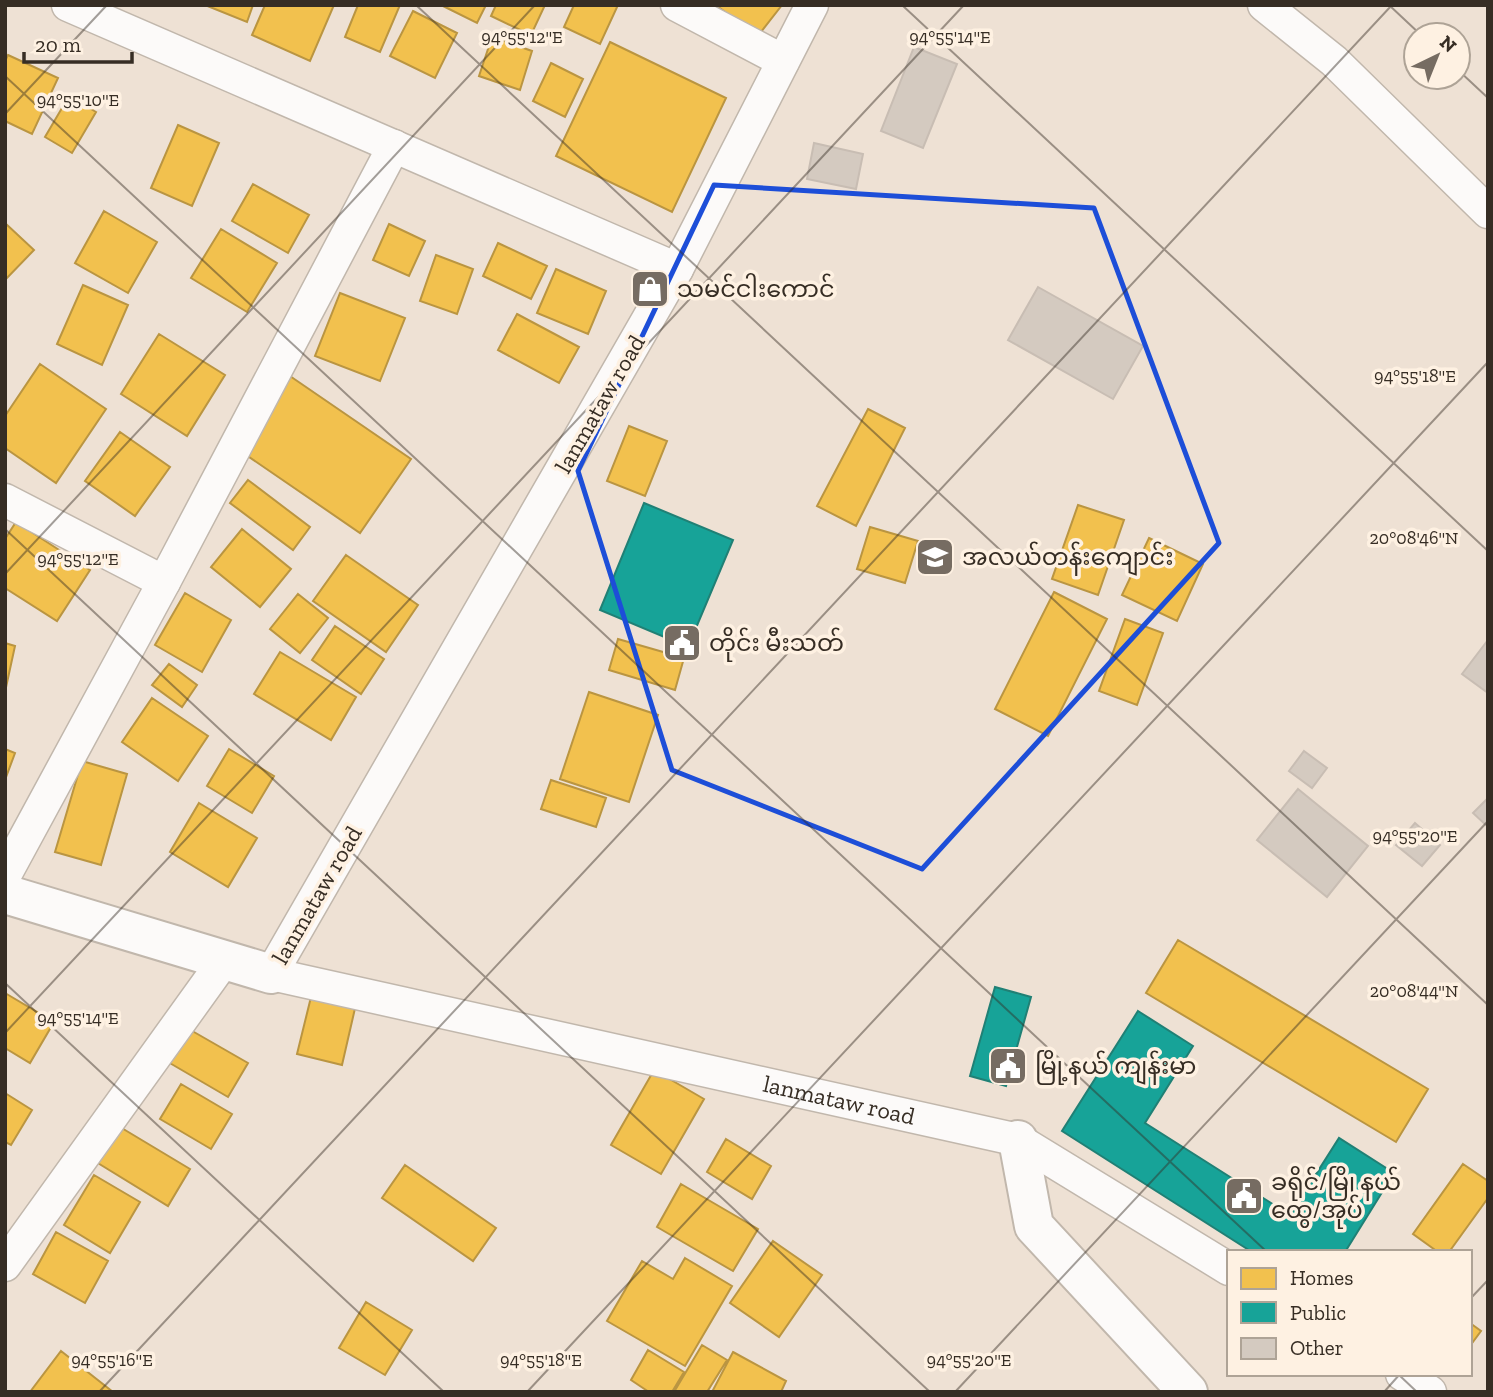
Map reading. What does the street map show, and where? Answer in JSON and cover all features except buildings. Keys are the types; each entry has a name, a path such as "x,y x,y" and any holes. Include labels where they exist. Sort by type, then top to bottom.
{"street":[{"path":"68,5 677,269"},
{"path":"677,5 783,61"},
{"name":"lanmataw road","path":"811,5 677,269 271,974 1018,1140 1227,1268"},
{"path":"1264,5 1334,61 1488,212"},
{"path":"5,875 164,582 394,146"},
{"path":"5,500 164,582"},
{"path":"5,894 271,974"},
{"path":"5,1265 225,959"},
{"path":"1018,1140 1034,1226 1188,1392"},
{"path":"1405,1376 1430,1392"}],"highlighted area":[{"path":"714,185 1094,208 1219,543 922,869 672,770 578,471"}],"place":[{"name":"သမင်ငါးကောင်","path":"650,289"},
{"name":"အလယ်တန်းကျောင်း","path":"935,557"},
{"name":"တိုင်း မီးသတ်","path":"682,643"},
{"name":"မြို့နယ် ကျန်းမာ","path":"1008,1066"},
{"name":"ခရိုင်/မြို့နယ် ထွေ/အုပ်","path":"1244,1196"}]}
